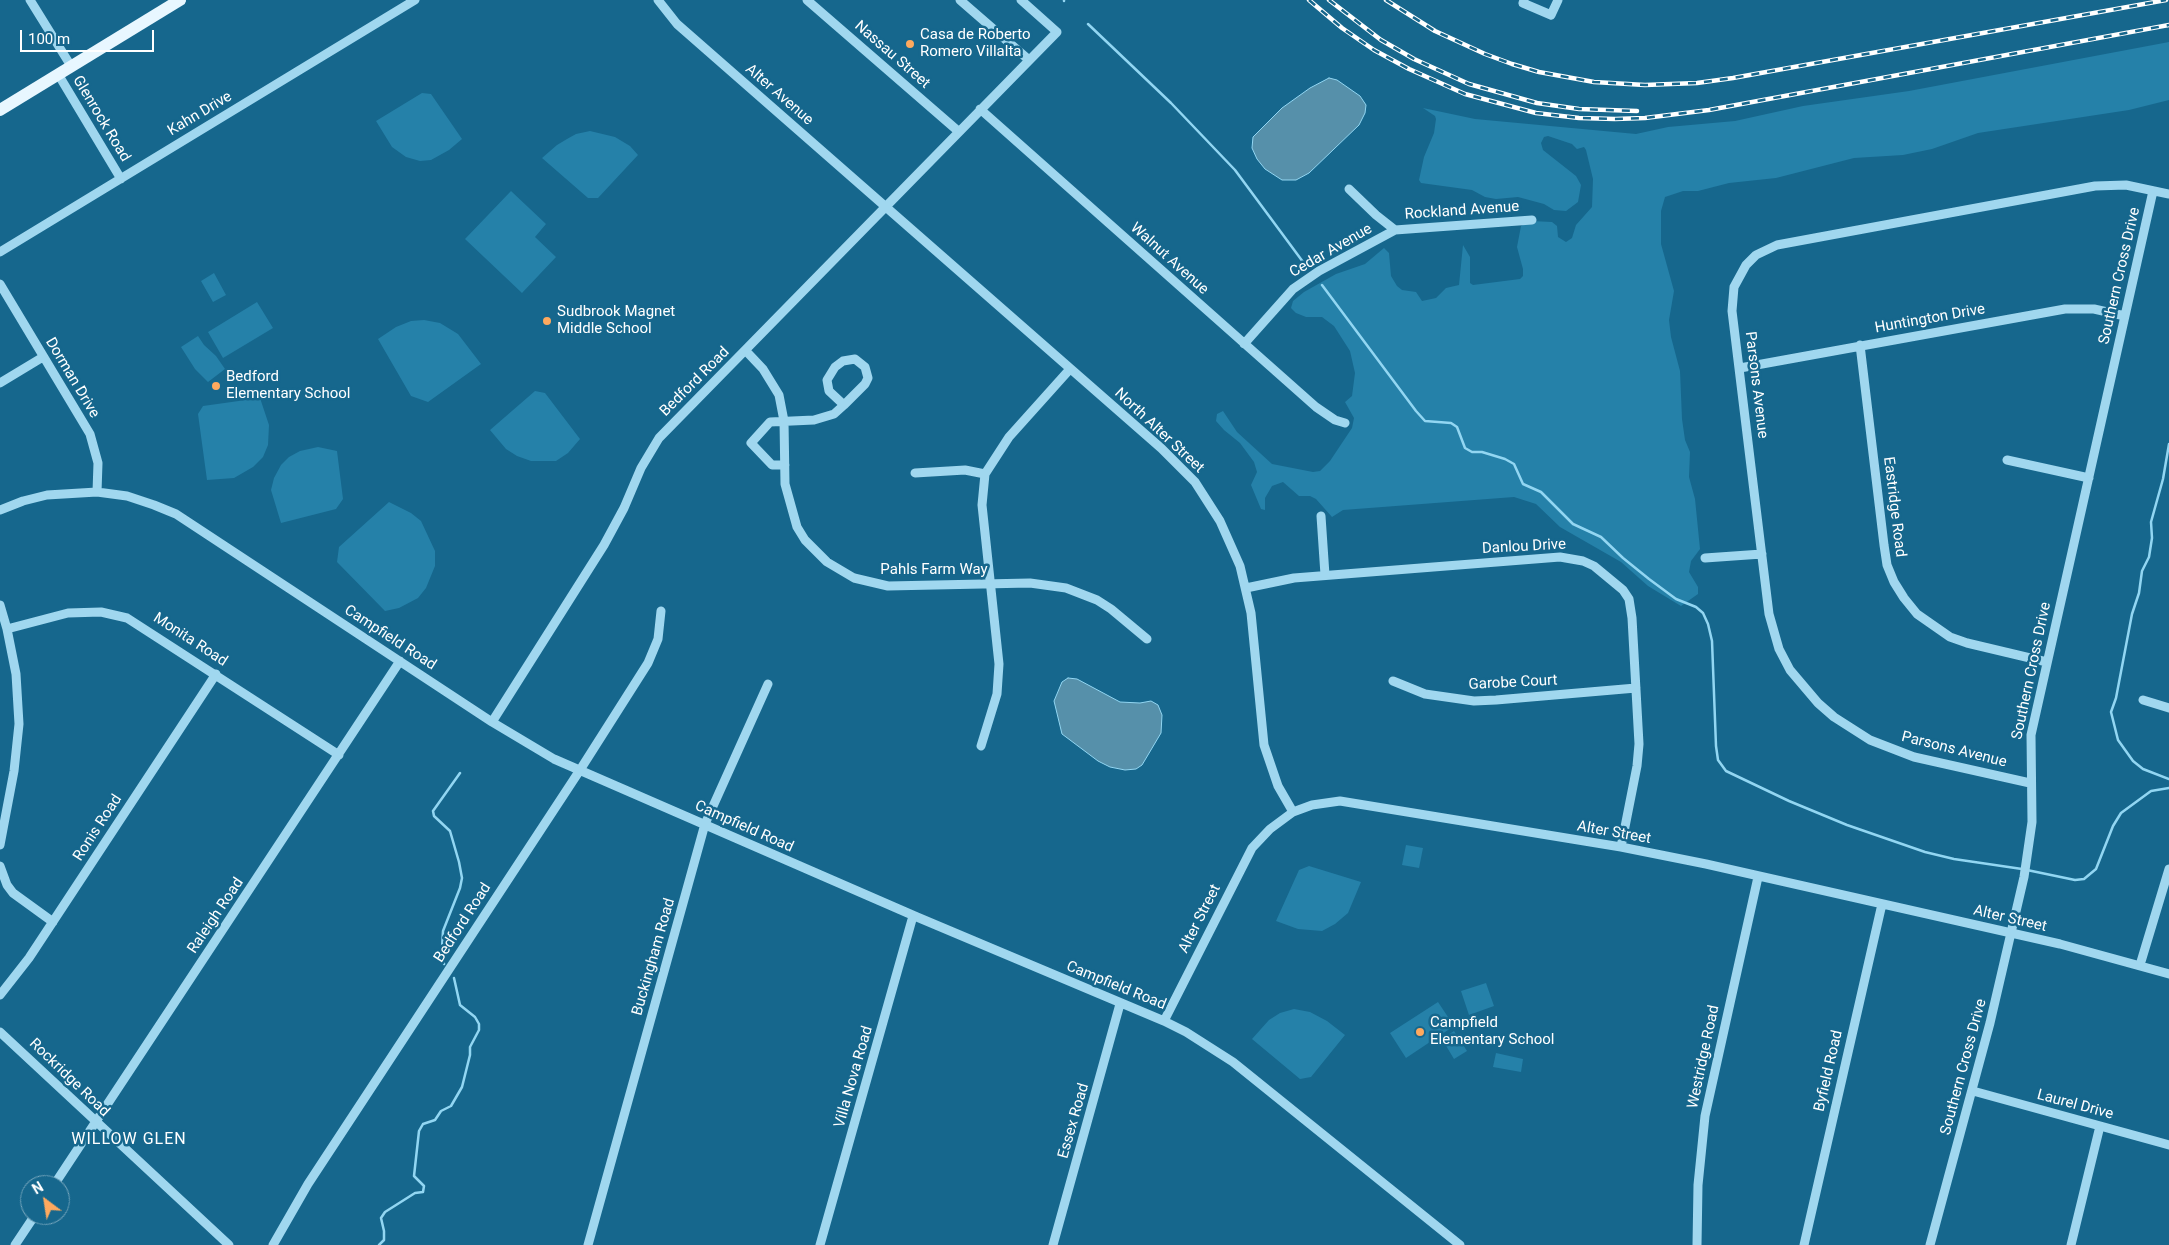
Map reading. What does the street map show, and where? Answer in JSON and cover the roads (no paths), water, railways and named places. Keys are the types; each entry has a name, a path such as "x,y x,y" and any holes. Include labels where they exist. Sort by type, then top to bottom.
{"main road":[{"path":"0,110 180,0"}],"street":[{"name":"Glenrock Road","path":"30,0 71,66"},
{"name":"Kahn Drive","path":"0,252 415,0"},
{"name":"Alter Avenue","path":"658,0 677,24 887,207"},
{"name":"Nassau Street","path":"807,0 958,131"},
{"path":"960,0 1029,60"},
{"name":"Bedford Road","path":"492,722 604,545 620,517 648,453 659,438 887,207 958,131 1058,32 1021,0"},
{"path":"1524,0 1523,3 1551,15 1558,0"},
{"name":"Glenrock Road","path":"58,74 121,179"},
{"name":"Walnut Avenue","path":"980,109 1316,407 1336,420 1345,423"},
{"name":"Parsons Avenue","path":"2030,783 1914,757 1870,740 1834,716 1804,687 1790,670 1779,649 1768,614 1732,311 1734,287 1746,265 1767,248 1777,245 2095,186 2126,185 2169,194"},
{"name":"Rockland Avenue","path":"1349,189 1395,230 1532,220"},
{"name":"Southern Cross Drive","path":"1930,1245 1973,1091 2024,877 2032,822 2030,783 2031,734 2153,190"},
{"name":"North Alter Street","path":"887,207 1161,448 1195,482 1216,514 1231,543 1246,588 1251,614 1264,745 1278,786 1293,812"},
{"name":"Cedar Avenue","path":"1244,344 1281,300 1298,285 1319,271 1395,230"},
{"name":"Dorman Drive","path":"0,284 94,443 98,463 97,492"},
{"name":"Huntington Drive","path":"1740,368 2065,308 2094,309 2125,316"},
{"name":"Eastridge Road","path":"1860,345 1884,545 1887,565 1894,582 1917,614 1950,637 1967,643 2047,662"},
{"name":"Pahls Farm Way","path":"746,350 772,382 779,395 784,421 787,496 797,527 815,551 840,571 863,581 888,586 1030,583 1066,588 1111,609 1147,639"},
{"path":"0,383 44,357"},
{"path":"785,465 772,465 751,443 770,422 814,420 826,418 834,414 844,405 865,384 868,378 865,366 855,359 842,361 835,367 827,380 828,390 844,405"},
{"path":"981,746 997,694 999,678 992,583 982,505 985,474 1009,437 1070,369"},
{"path":"2007,460 2089,478"},
{"path":"914,472 965,470 985,474"},
{"name":"Campfield Road","path":"0,510 46,495 97,492 127,496 154,504 176,514 539,751 913,916 1164,1021 1233,1062 1460,1245"},
{"path":"1321,516 1325,575"},
{"path":"1705,558 1762,554"},
{"name":"Danlou Drive","path":"1246,588 1294,578 1560,557 1584,561 1616,583 1628,599 1632,618 1639,727 1637,766 1621,847"},
{"path":"0,605 8,629 16,674 19,724 14,771 0,845"},
{"name":"Bedford Road","path":"273,1245 308,1184 580,770 654,651 661,627 661,611"},
{"name":"Monita Road","path":"8,629 68,613 115,614 141,625 339,755"},
{"name":"Raleigh Road","path":"61,1175 400,661"},
{"name":"Ronis Road","path":"0,995 21,969 53,922 216,674"},
{"name":"Garobe Court","path":"1393,681 1425,694 1474,701 1636,688"},
{"name":"Buckingham Road","path":"588,1245 706,824 768,684"},
{"path":"2143,700 2169,708"},
{"name":"Alter Street","path":"1164,1021 1252,848 1270,829 1293,812 1324,802 1357,802 1621,847 2010,933 2169,974"},
{"path":"0,866 7,885 13,893 53,922"},
{"path":"2140,965 2169,869"},
{"name":"Westridge Road","path":"1698,1245 1698,1185 1705,1116 1758,877"},
{"name":"Byfield Road","path":"1804,1245 1882,904"},
{"name":"Villa Nova Road","path":"820,1245 913,916"},
{"name":"Essex Road","path":"1053,1245 1120,1004"},
{"name":"Rockridge Road","path":"0,1032 229,1245"},
{"name":"Laurel Drive","path":"1973,1091 2169,1145"},
{"path":"2072,1245 2100,1126"},
{"path":"15,1245 28,1225"}],"waterway":[{"path":"1088,24 1171,103 1235,170 1306,266"},
{"path":"1322,285 1425,421 1451,423 1457,427 1465,448 1472,452 1482,452 1505,459 1514,464 1523,484 1541,492 1573,524 1601,537 1649,579 1676,599 1696,607 1703,613 1712,641 1718,760 1726,771 1789,801 1847,825 1925,852 1954,859 2022,869"},
{"path":"2169,444 2163,479 2151,522 2152,538 2149,557 2142,571 2116,698 2111,712 2118,740 2133,761 2143,769 2169,779"},
{"path":"442,948 443,931 462,878 450,831 434,816 433,811 460,773"},
{"path":"2027,870 2075,880 2084,879 2096,869 2113,826 2121,813 2151,791 2169,788"},
{"path":"443,958 444,964"},
{"path":"379,1245 384,1240 381,1218 385,1212 415,1193 423,1192 424,1186 414,1176 419,1131 423,1124 435,1120 441,1111 451,1106 462,1087 470,1055 470,1047 479,1030 479,1024 475,1017 460,1005 454,978"}],"railway":[{"path":"1309,0 1342,28 1374,50 1409,69 1465,94 1536,113 1579,118 1645,118 1709,110 2169,25"},
{"path":"1329,0 1381,40 1414,59 1469,84 1537,103 1579,109 1637,111"},
{"path":"1386,0 1435,31 1512,64 1539,72 1594,82 1645,85 1697,83 1733,78 2166,0"}],"place":[{"name":"Casa de Roberto Romero Villalta","path":"910,44"},
{"name":"Sudbrook Magnet Middle School","path":"547,321"},
{"name":"Bedford Elementary School","path":"216,386"},
{"name":"Campfield Elementary School","path":"1420,1032"}],"district":[{"name":"WILLOW GLEN","path":"129,1140"}]}
